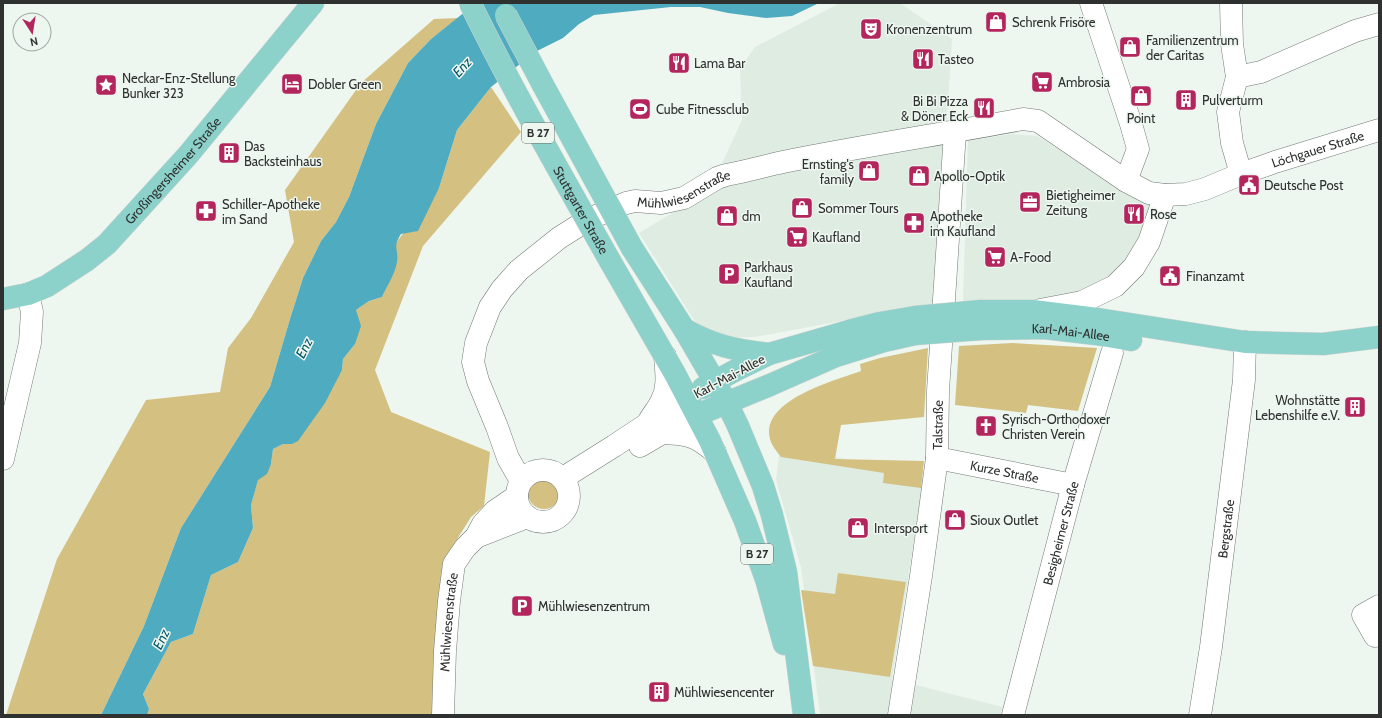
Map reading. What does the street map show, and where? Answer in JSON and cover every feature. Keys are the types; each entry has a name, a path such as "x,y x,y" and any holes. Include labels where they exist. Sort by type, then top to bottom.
{"main road":[{"name":"Großingersheimer Straße","path":"3,299 28,294 47,286 107,244 188,155 313,3"},
{"name":"Stuttgarter Straße","path":"470,3 491,46 522,103 693,406"},
{"name":"Stuttgarter Straße","path":"500,3 546,92 632,248 684,329 727,403"},
{"name":"Karl-Mai-Allee","path":"693,406 715,382 769,354 849,331 981,320 1033,311 1097,326 1245,349 1319,357 1379,351"},
{"name":"Karl-Mai-Allee","path":"981,320 1044,328 1097,326"},
{"name":"Karl-Mai-Allee","path":"693,406 727,403 836,356 884,341 915,325"},
{"name":"Karl-Mai-Allee","path":"684,329 701,339 720,346 769,354"},
{"name":"Karl-Mai-Allee","path":"1245,349 1323,344 1379,337"},
{"name":"Karl-Mai-Allee","path":"769,354 764,367 765,375 770,385"},
{"name":"B 27","path":"727,403 762,486 779,543 786,572 803,711"},
{"name":"B 27","path":"693,406 745,521 766,579 803,711"}],"street":[{"path":"1091,3 1138,149 1126,181"},
{"path":"1231,3 1232,44 1236,77 1228,112 1232,143 1241,174"},
{"path":"1236,77 1261,72 1355,31 1379,24"},
{"name":"Mühlwiesenstraße","path":"476,537 528,517 518,504 524,483 508,458 478,381 473,362 476,343 490,307 502,289 519,270 559,238 588,218 626,203 635,201 661,203 684,198 717,178 726,175 782,162 907,139 1024,119 1038,121"},
{"name":"Löchgauer Straße","path":"1038,121 1126,181 1149,192 1166,195 1186,194 1205,189 1241,174 1282,160 1379,130"},
{"name":"Talstraße","path":"898,715 921,576 937,458 938,390 955,132"},
{"path":"1033,311 1082,302 1115,286 1134,267 1149,242 1166,195"},
{"path":"3,460 30,343 32,312 28,294"},
{"name":"Bergstraße","path":"1200,715 1213,632 1244,380 1245,349"},
{"name":"Besigheimer Straße","path":"1013,715 1073,485 1112,353"},
{"path":"654,429 666,389 667,375 665,356"},
{"path":"566,483 693,406"},
{"path":"654,429 694,437 715,452"},
{"name":"Kurze Straße","path":"937,458 1073,485"},
{"path":"524,483 541,469 557,472 566,483 570,497 569,504 565,511 560,516 552,520 544,522 535,521 528,517"},
{"name":"Mühlwiesenstraße","path":"443,715 446,637 454,564 465,548 476,537 483,524 524,483"},
{"path":"1379,606 1362,615 1375,636 1379,634"}],"shaded area":[{"path":"840,3 900,3 952,39 935,306 868,316 755,337 722,338 699,328 639,233 722,183 718,172 742,120 740,68 755,47"},
{"path":"458,18 431,39 408,63 376,124 349,197 336,222 321,241 303,278 270,387 181,528 144,626 101,715 6,715 57,559 146,400 220,392 228,348 251,318 294,242 285,190 361,83 434,19"},
{"path":"491,87 521,132 423,246 375,370 391,412 490,452 484,506 471,517 444,560 435,715 147,715 149,709 143,694 171,642 193,634 211,575 238,562 253,528 251,505 258,479 271,464 273,449 283,444 292,444 342,370 343,359 355,344 356,310 369,301 382,297 397,261 395,246 398,240 439,188 457,130"},
{"path":"1011,134 1037,136 1152,207 1127,265 1082,298 963,304 968,141"},
{"path":"1012,343 1097,348 1078,411 1028,405 1026,413 955,405 959,346"},
{"path":"928,348 924,417 841,425 835,459 924,461 921,488 883,483 884,473 781,457 774,448 771,442 769,428 775,415 786,404 817,387 861,371 860,364 880,358"},
{"path":"780,448 925,472 892,679 1003,707 1000,715 820,715 801,567 776,480"},
{"path":"541,477 547,477 556,481 560,493 556,505 547,509 541,509 532,505 528,496 528,490 532,481"},
{"path":"838,573 906,582 890,677 813,666 801,590 835,594"}],"water":[{"name":"Enz","path":"476,3 819,3 792,16 766,18 728,13 700,7 671,7 594,15 579,24 563,38 535,52 491,87 457,130 439,188 418,231 401,234 398,239 396,246 396,266 382,297 369,301 356,310 361,326 355,344 343,359 342,370 325,403 298,441 292,444 283,444 273,449 271,464 267,474 258,480 251,505 253,528 238,562 211,575 193,634 171,642 143,694 149,709 147,715 101,715 144,626 181,528 270,387 303,278 321,241 336,222 349,197 376,124 408,63 431,39"}],"place":[{"name":"Schrenk Frisöre","path":"996,22"},
{"name":"Kronenzentrum","path":"871,29"},
{"name":"Familienzentrum der Caritas","path":"1130,47"},
{"name":"Tasteo","path":"923,59"},
{"name":"Lama Bar","path":"679,63"},
{"name":"Ambrosia","path":"1042,82"},
{"name":"Dobler Green","path":"292,84"},
{"name":"Neckar-Enz-Stellung Bunker 323","path":"106,85"},
{"name":"Point","path":"1141,96"},
{"name":"Pulverturm","path":"1186,100"},
{"name":"Bi Bi Pizza & Döner Eck","path":"984,108"},
{"name":"Cube Fitnessclub","path":"640,109"},
{"name":"Das Backsteinhaus","path":"229,153"},
{"name":"Ernsting's family","path":"869,171"},
{"name":"Apollo-Optik","path":"919,176"},
{"name":"Deutsche Post","path":"1249,185"},
{"name":"Bietigheimer Zeitung","path":"1030,202"},
{"name":"Sommer Tours","path":"802,208"},
{"name":"Schiller-Apotheke im Sand","path":"206,211"},
{"name":"Rose","path":"1134,214"},
{"name":"dm","path":"727,216"},
{"name":"Apotheke im Kaufland","path":"914,223"},
{"name":"Kaufland","path":"797,237"},
{"name":"A-Food","path":"995,257"},
{"name":"Parkhaus Kaufland","path":"729,274"},
{"name":"Finanzamt","path":"1170,276"},
{"name":"Wohnstätte Lebenshilfe e.V.","path":"1355,407"},
{"name":"Syrisch-Orthodoxer Christen Verein","path":"986,426"},
{"name":"Sioux Outlet","path":"955,520"},
{"name":"Intersport","path":"858,528"},
{"name":"Mühlwiesenzentrum","path":"522,606"},
{"name":"Mühlwiesencenter","path":"659,692"}]}
